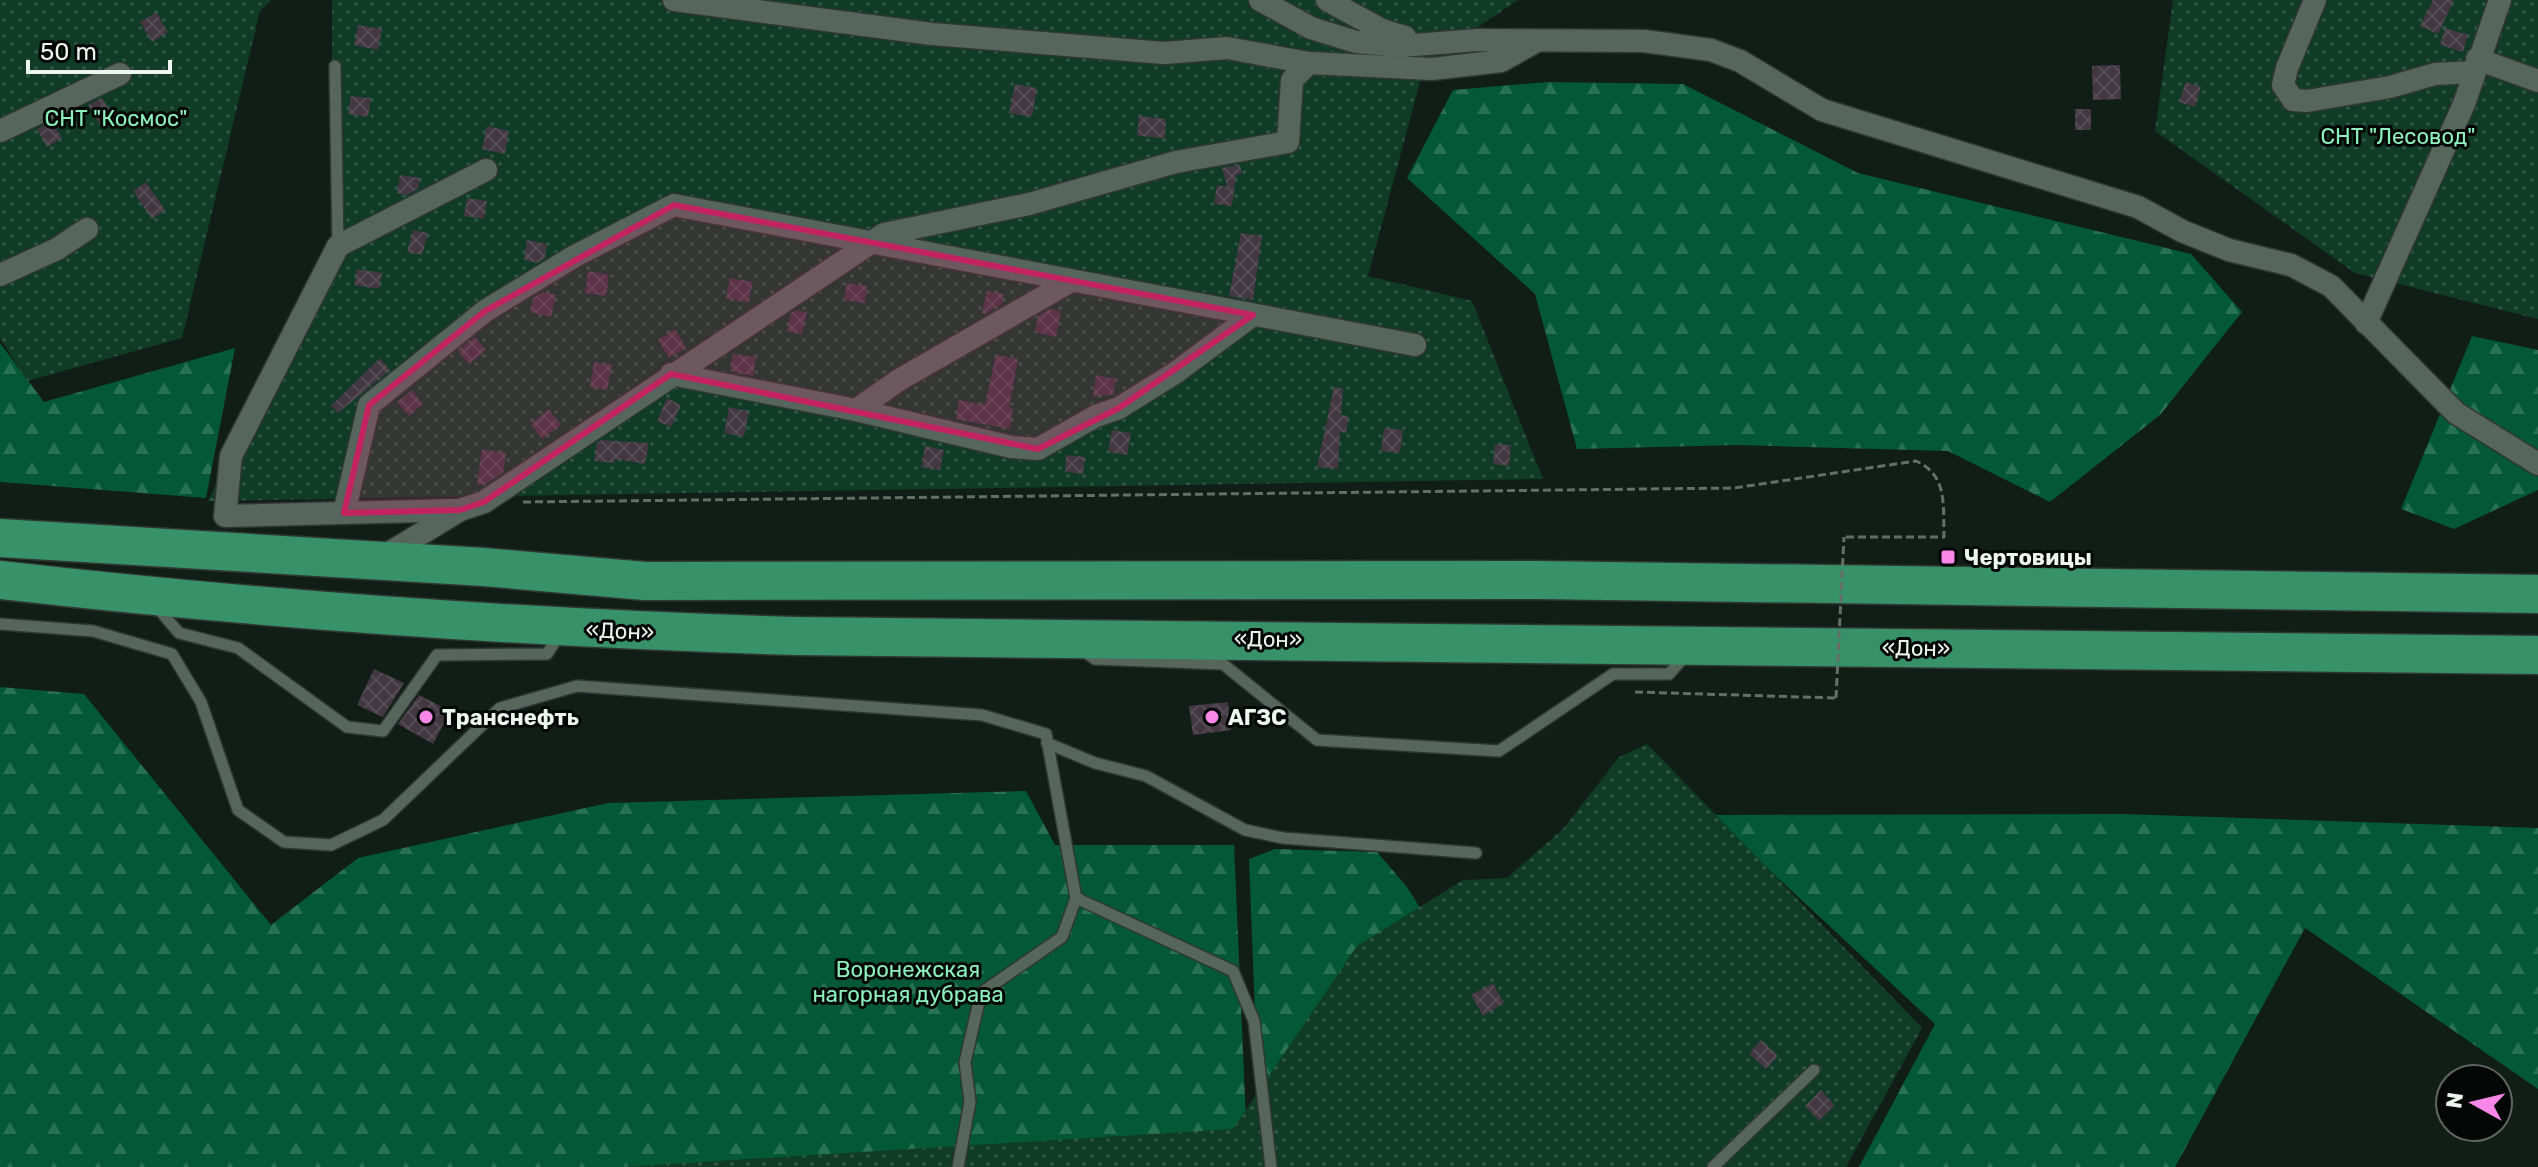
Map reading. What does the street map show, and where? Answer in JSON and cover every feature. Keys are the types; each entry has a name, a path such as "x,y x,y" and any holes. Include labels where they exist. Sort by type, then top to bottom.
{"highway":[{"path":"0,538 645,581 1538,580 2538,594"},
{"name":"«Дон»","path":"0,580 148,597 563,629 883,638 2538,655"}],"street":[{"path":"674,0 932,34 1164,53 1227,48 1309,63 1432,69 1501,61 1538,41"},
{"path":"1260,0 1311,28 1356,42 1429,45 1478,40 1644,41 1711,50 1740,61 1822,110 2138,207 2182,231 2229,250 2291,265 2331,286 2456,413 2538,464"},
{"path":"1327,0 1382,30 1429,45"},
{"path":"2315,0 2283,85 2293,100 2307,101 2390,87 2475,66 2538,81"},
{"path":"2366,323 2410,232 2464,104 2500,0"},
{"path":"374,562 460,510 484,502 884,234 1029,204 1176,162 1288,142 1292,80 1309,63"},
{"path":"0,131 120,74"},
{"path":"460,510 225,516 231,456 338,246 486,170"},
{"path":"344,513 369,405 485,311 573,257 674,205 1415,345"},
{"path":"0,275 57,249 87,229"},
{"path":"856,410 899,380 1071,281"},
{"path":"671,374 856,410 1011,447 1038,449 1096,416 1119,408 1175,373 1253,315"}],"lane":[{"path":"335,66 338,246"},
{"path":"148,597 179,633 238,648 347,727 383,731 437,655 547,654 563,629"},
{"path":"0,624 93,631 172,654 201,702 238,810 284,842 331,845 383,820 500,708 577,686 982,715 1046,734 1076,898 1062,937 981,993 965,1062 970,1102 958,1167"},
{"path":"1068,638 1095,659 1223,664 1317,740 1499,751 1613,674 1669,674 1694,646"},
{"path":"1047,743 1095,763 1146,776 1245,830 1283,838 1476,853"},
{"path":"1076,898 1233,971 1254,1021 1271,1167"},
{"path":"1713,1167 1814,1070"}],"path":[{"path":"484,502 1734,488 1916,461 1932,468 1941,484 1944,537 1844,537 1836,698 1635,692"}],"highlighted area":[{"path":"674,205 1253,315 1119,408 1038,449 671,374 484,502 460,510 344,513 369,405 485,311"}],"green space":[{"name":"СНТ \"Космос\"","path":"0,0 271,0 260,11 182,338 27,381 0,338"},
{"path":"332,0 1518,0 1425,63 1368,276 1472,301 1543,479 208,501 332,245"},
{"name":"СНТ \"Лесовод\"","path":"2173,0 2538,0 2538,319 2355,273 2155,131"},
{"path":"1548,82 1683,84 1858,173 2191,254 2242,312 2160,415 2050,502 1948,451 1738,445 1577,449 1535,294 1407,178 1453,90"},
{"path":"2472,336 2538,350 2538,490 2454,529 2401,509"},
{"path":"0,343 44,402 235,348 206,498 0,482"},
{"name":"Воронежская нагорная дубрава","path":"0,687 84,694 271,925 358,858 608,803 1026,791 1055,845 1234,845 1248,1167 0,1167"},
{"path":"1647,744 1922,1028 1846,1167 621,1167 1233,1129 1357,946 1463,880 1507,878 1564,828 1619,757"},
{"path":"2122,814 2538,828 2538,1089 2514,1072 2514,1063 2500,1063 2305,928 2175,1167 1859,1167 1935,1024 1710,815"},
{"path":"1275,849 1377,852 1407,887 1447,951 1261,1167 1249,859"}],"building":[{"path":"2433,0 2454,0 2438,34 2420,26"},
{"path":"156,12 168,32 152,42 140,22"},
{"path":"358,25 382,29 378,50 354,45"},
{"path":"2445,28 2468,35 2463,52 2440,45"},
{"path":"2120,65 2121,99 2093,100 2092,66"},
{"path":"2186,82 2201,87 2195,107 2179,102"},
{"path":"1015,84 1037,88 1032,117 1009,113"},
{"path":"351,96 371,98 368,117 348,114"},
{"path":"102,98 116,120 102,128 88,105"},
{"path":"2075,109 2091,109 2091,130 2075,130"},
{"path":"1139,116 1166,119 1165,138 1137,136"},
{"path":"52,122 62,138 47,147 37,129"},
{"path":"487,126 509,131 505,154 482,149"},
{"path":"1240,165 1242,173 1236,175 1232,206 1214,204 1217,185 1227,187 1222,168"},
{"path":"400,175 420,178 418,189 407,195 397,193"},
{"path":"146,182 165,210 152,219 133,191"},
{"path":"467,198 487,201 484,219 464,216"},
{"path":"413,230 428,233 422,255 407,252"},
{"path":"1241,233 1262,236 1253,300 1229,296"},
{"path":"527,240 547,244 545,258 537,263 524,260"},
{"path":"357,269 382,273 379,289 354,285"},
{"path":"588,271 609,275 606,296 585,293"},
{"path":"730,278 753,282 748,303 726,298"},
{"path":"847,283 867,286 865,303 844,300"},
{"path":"987,291 1004,294 1002,304 985,314 982,313"},
{"path":"543,292 556,295 551,317 530,312 533,298"},
{"path":"1050,309 1061,311 1056,337 1035,332 1038,316"},
{"path":"796,310 807,312 802,334 787,331 791,313"},
{"path":"675,329 686,348 669,358 658,340"},
{"path":"475,337 486,350 469,364 458,351"},
{"path":"733,354 756,357 753,376 730,371"},
{"path":"996,355 1018,359 1009,407 1013,408 1010,429 956,419 959,400 985,405"},
{"path":"380,358 390,370 338,413 331,406"},
{"path":"594,362 612,365 607,390 590,387"},
{"path":"1096,375 1116,379 1113,395 1093,396"},
{"path":"1334,387 1343,389 1341,415 1349,416 1346,433 1340,432 1338,469 1317,467"},
{"path":"412,390 423,404 409,416 397,402"},
{"path":"667,398 681,405 671,427 657,421"},
{"path":"729,407 749,411 744,437 724,433"},
{"path":"549,409 561,425 542,439 531,424"},
{"path":"1384,428 1403,430 1400,453 1381,451"},
{"path":"1112,430 1131,433 1127,455 1108,452"},
{"path":"602,440 649,443 645,464 615,459 614,463 594,461 597,443"},
{"path":"1495,444 1511,445 1509,466 1493,464"},
{"path":"925,446 944,450 940,470 921,467"},
{"path":"482,449 506,453 503,473 484,485 477,484"},
{"path":"1066,455 1085,457 1083,474 1065,472"},
{"path":"374,669 404,683 383,717 357,705"},
{"path":"419,695 450,711 433,744 398,724"},
{"path":"1228,702 1231,730 1193,735 1189,706"},
{"path":"1493,983 1504,1003 1483,1016 1471,995"},
{"path":"1761,1040 1778,1056 1766,1069 1749,1054"},
{"path":"1821,1090 1835,1105 1819,1121 1805,1106"}],"place":[{"name":"Чертовицы","path":"1948,557"},
{"name":"Транснефть","path":"426,717"},
{"name":"АГЗС","path":"1212,717"}]}
